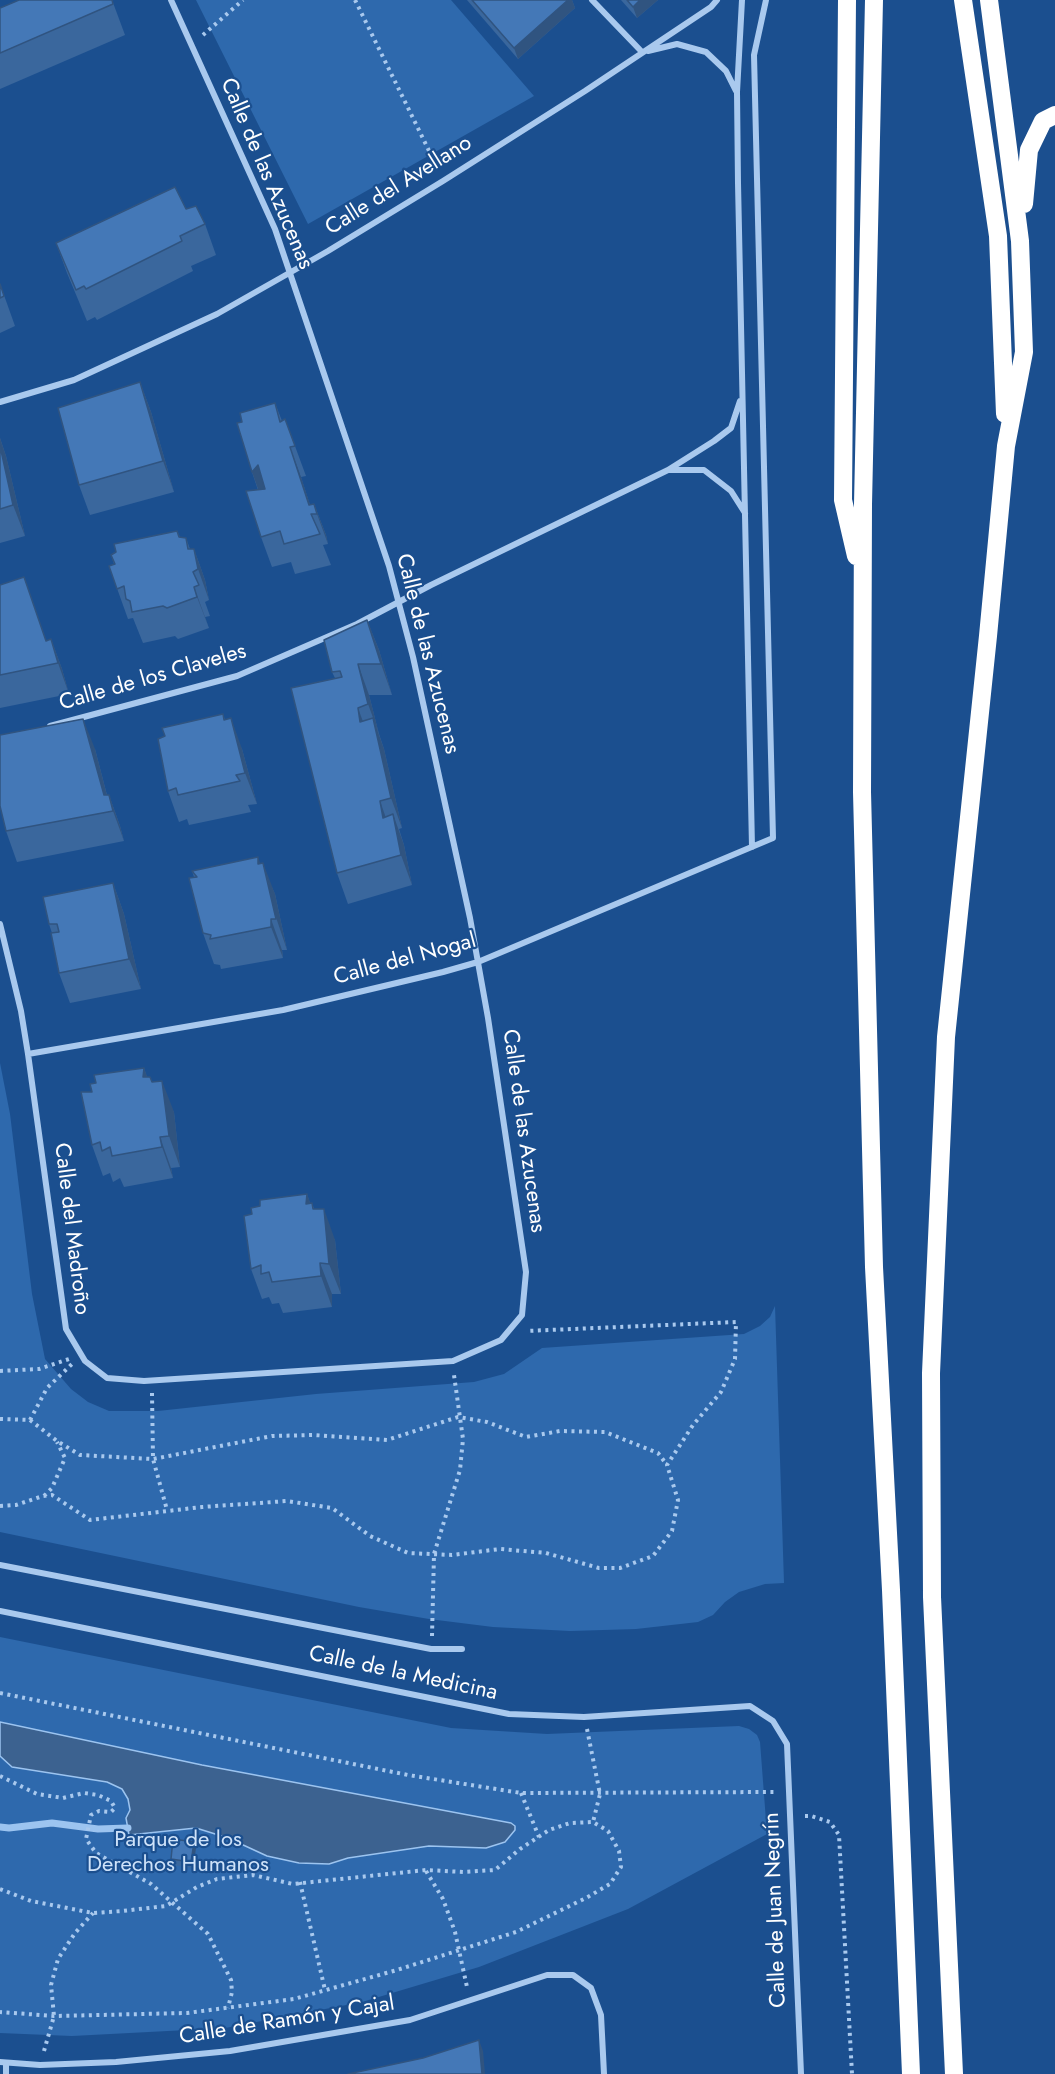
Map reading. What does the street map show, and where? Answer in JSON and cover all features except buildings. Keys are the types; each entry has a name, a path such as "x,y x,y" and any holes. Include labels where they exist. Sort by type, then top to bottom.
{"highway":[{"path":"847,0 843,500 864,590"},
{"path":"874,0 864,493 862,792 874,1267 891,1590 911,2074"},
{"path":"963,0 998,236 1006,446"},
{"path":"954,2074 932,1597 931,1373 946,1037 1006,446 1024,352 1020,241 989,0"},
{"path":"1020,241 1029,150 1043,121 1055,115"},
{"path":"951,1982 966,2074"}],"street":[{"name":"Calle de las Azucenas","path":"171,0 274,229 388,566 416,669 478,962 526,1272 522,1315 501,1340"},
{"path":"592,0 642,52 677,44 706,52 726,71 737,92"},
{"name":"Calle del Avellano","path":"0,402 74,380 217,314 289,274 443,181 585,91 711,7 717,0"},
{"path":"742,0 737,92 752,847"},
{"name":"Calle del Nogal","path":"28,1054 283,1010 478,962 773,838 754,55 766,0"},
{"name":"Calle de los Claveles","path":"45,727 237,676 357,624 668,470 731,428 742,395"},
{"path":"668,470 704,470 730,491 745,514"},
{"name":"Calle del Madroño","path":"0,924 21,1011 66,1329 84,1362 107,1378 151,1380 453,1361 501,1340"},
{"name":"Calle de la Medicina","path":"0,1565 431,1649 462,1649"},
{"name":"Calle de la Medicina","path":"0,1611 509,1714 584,1717 750,1706 773,1721 787,1744"},
{"name":"Calle de Juan Negrín","path":"787,1744 791,1792 789,1817 801,2074"},
{"name":"Calle de Ramón y Cajal","path":"3,2062 40,2065 116,2062 230,2051 410,2020 547,1975 573,1976 591,1988 602,2015 604,2074"},
{"path":"3,2062 6,2074"}],"path":[{"path":"198,39 243,0"},
{"path":"355,0 443,181"},
{"path":"508,1332 736,1322 735,1359 721,1392 693,1425 667,1465"},
{"path":"0,1371 39,1369 81,1355"},
{"path":"30,1420 47,1388 81,1355"},
{"path":"431,1649 434,1554 460,1470 462,1439 453,1361"},
{"path":"151,1380 153,1459 167,1510"},
{"path":"0,1419 30,1420 57,1442 80,1455 153,1459 272,1436 314,1435 387,1440 458,1417 487,1422 526,1437 560,1431 605,1432 658,1453 667,1465 678,1500 672,1531 653,1556 620,1568 599,1568 546,1553 500,1549 452,1554 408,1553 370,1536 332,1508 287,1501 167,1510 90,1521 52,1495 16,1505 0,1506"},
{"path":"43,1496 52,1488 65,1458 57,1442"},
{"path":"0,1693 408,1775 521,1793 791,1792"},
{"path":"584,1717 600,1794 593,1822"},
{"path":"0,1776 37,1794 63,1798 84,1793 98,1795 111,1801 115,1808 111,1812 99,1811 91,1815 86,1839 96,1853 151,1884 208,1934 231,1980 232,1992 228,2008"},
{"path":"521,1793 539,1837"},
{"path":"789,1817 811,1816 830,1822 839,1835 852,2074"},
{"path":"0,1889 31,1901 93,1913 166,1905 197,1887 217,1879 253,1875 293,1884 426,1870 495,1870 520,1849 549,1830 570,1823 593,1822 608,1831 619,1851 621,1867 610,1884 516,1932 294,1999 187,2013 54,2016 0,2012"},
{"path":"426,1870 443,1899 459,1950 470,2000"},
{"path":"300,1882 325,1990"},
{"path":"40,2065 54,2016 51,1985 58,1959 75,1933 93,1913"}],"green space":[{"path":"196,0 451,0 534,96 308,224"},
{"path":"0,1063 10,1114 32,1294 45,1359 71,1389 88,1402 109,1411 158,1411 316,1394 474,1382 504,1374 542,1348 744,1334 760,1326 770,1317 775,1306 784,1583 765,1584 739,1592 713,1615 698,1622 636,1629 570,1631 493,1627 359,1607 0,1532"},
{"name":"Parque de los Derechos Humanos","path":"0,1637 451,1728 547,1734 739,1726 757,1735 760,1742 767,1834 628,1909 479,1967 362,2002 225,2028 72,2036 0,2033"}],"shaded area":[{"path":"0,1722 202,1765 511,1823 515,1826 515,1830 505,1842 486,1848 429,1846 348,1858 329,1864 299,1863 267,1856 228,1838 196,1828 129,1835 126,1818 130,1810 128,1799 122,1789 107,1782 12,1767 0,1756"}],"waterway":[{"path":"0,1827 52,1823 98,1829 128,1828"}]}
